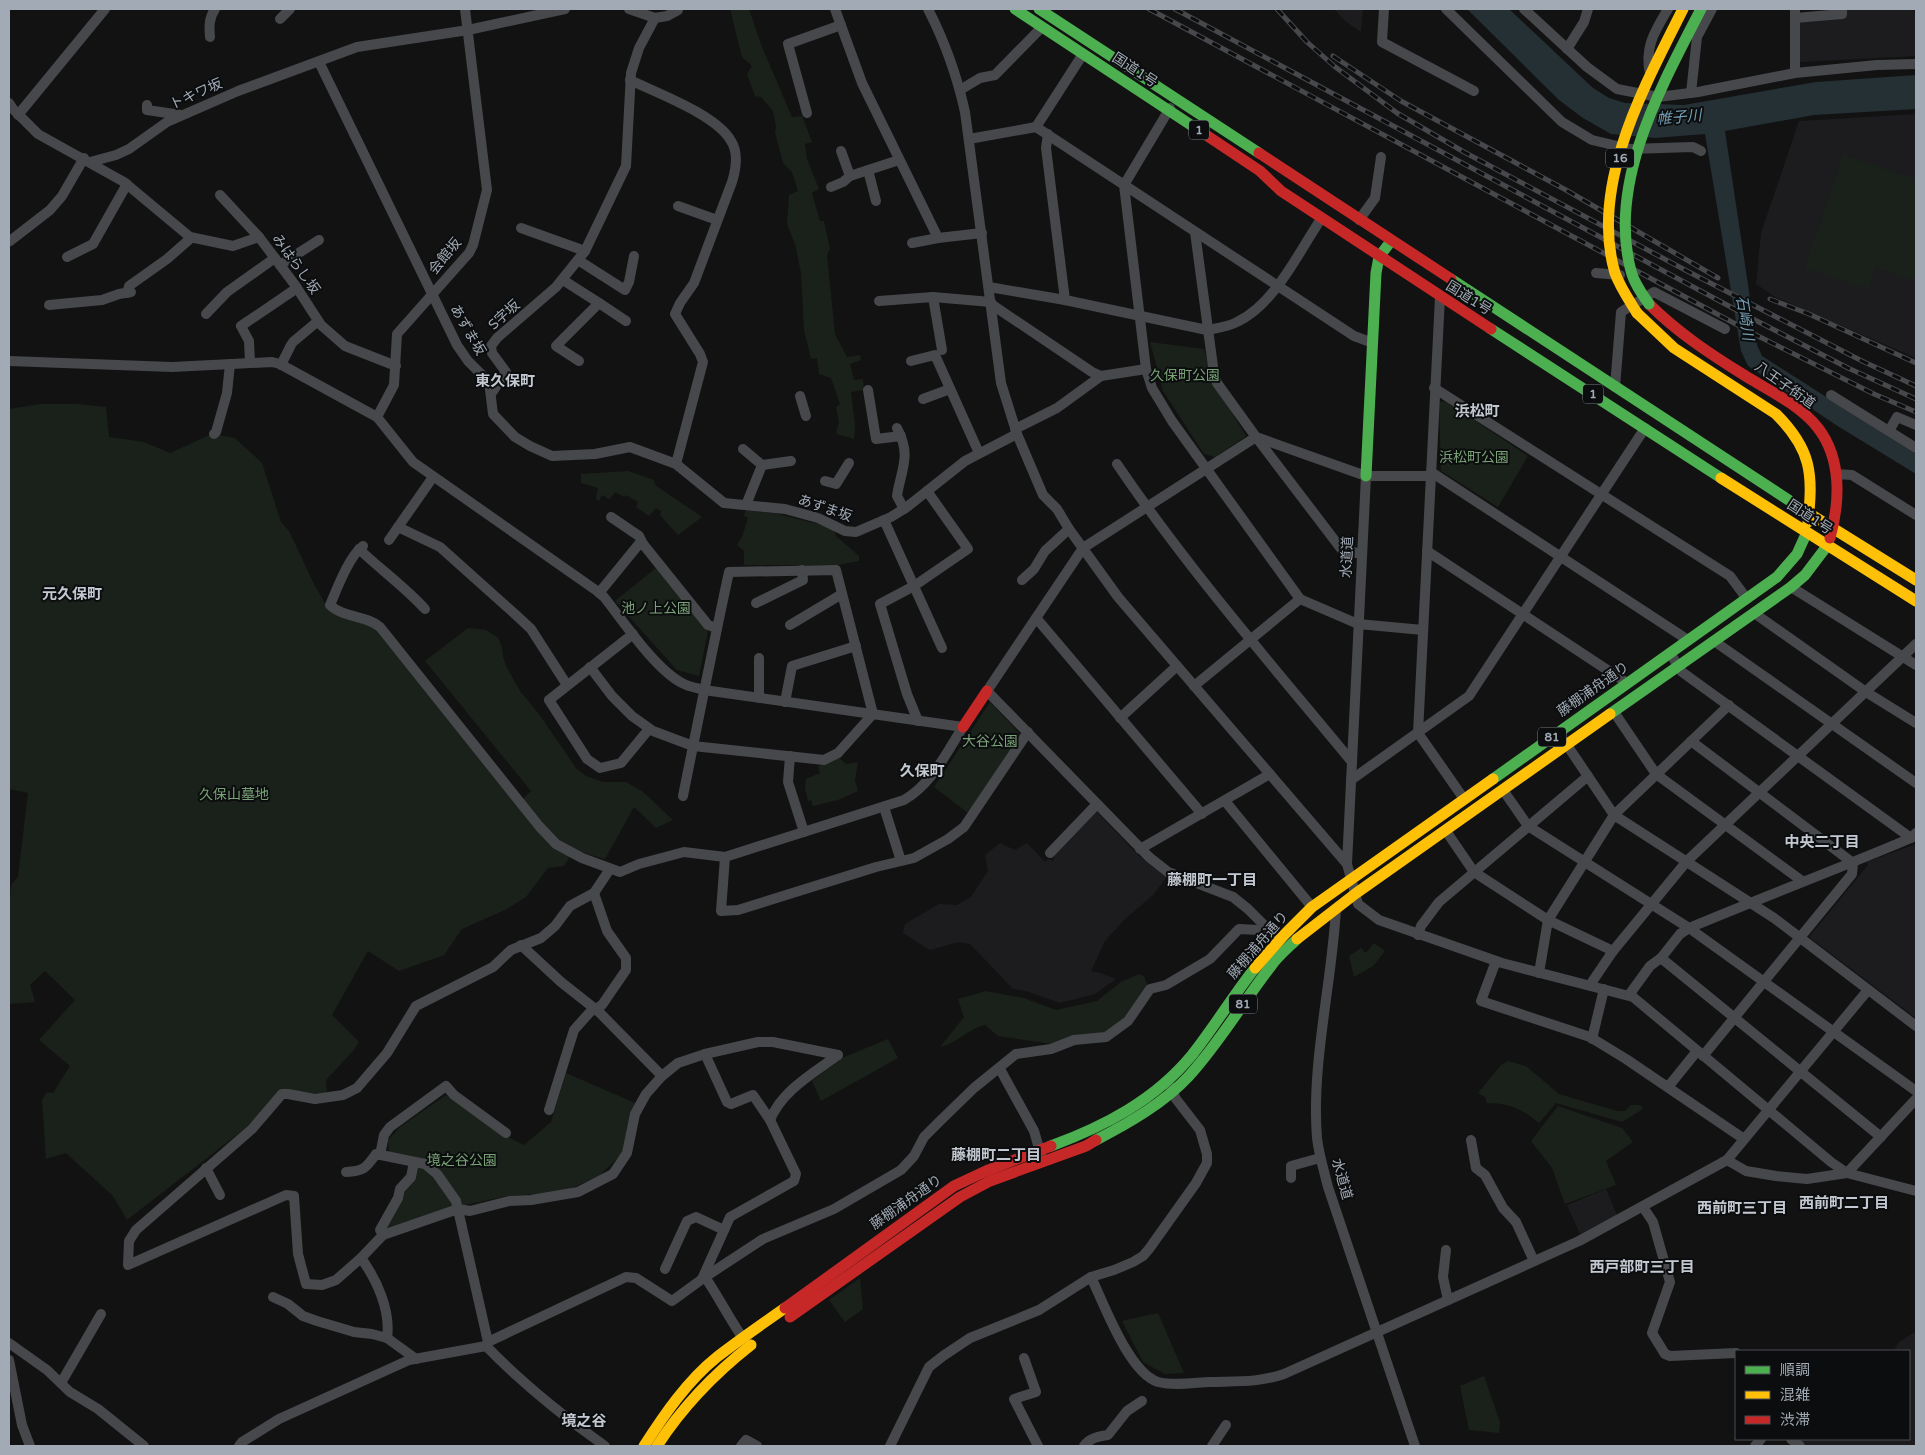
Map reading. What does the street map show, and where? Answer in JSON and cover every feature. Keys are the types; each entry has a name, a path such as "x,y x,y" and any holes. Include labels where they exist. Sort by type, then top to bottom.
{"main road":[{"name":"国道1号","path":"1015,9 1260,171 1281,191 1321,219 1827,546 1916,601"},
{"name":"国道1号","path":"1039,9 1809,513"},
{"name":"八王子街道","path":"1683,9 1645,84 1623,146 1610,202 1610,250 1624,294 1637,307 1654,331 1674,348 1776,414 1791,427 1806,454 1810,470 1807,532"},
{"name":"八王子街道","path":"1701,9 1660,91 1639,147 1630,181 1624,227 1631,270 1638,287 1649,304 1664,320 1683,336 1805,416 1818,428 1826,442 1836,474 1836,508 1833,529 1827,546"},
{"name":"水道道","path":"1366,476 1376,273 1379,257 1391,241"},
{"name":"1","path":"1809,513 1833,529"},
{"name":"国道1号","path":"1833,529 1916,580"},
{"name":"藤棚浦舟通り","path":"644,1446 666,1412 696,1376 716,1358 746,1343 960,1197 1042,1156 1086,1146 1146,1112 1170,1086 1201,1046 1242,986 1279,940 1312,907 1747,599 1785,570 1798,554 1807,532"},
{"name":"藤棚浦舟通り","path":"1170,1086 1189,1076 1213,1047 1272,964 1302,934 1355,894 1791,587 1805,575 1827,546"},
{"path":"963,727 987,691"},
{"name":"藤棚浦舟通り","path":"657,1446 678,1414 702,1385 746,1343"}],"street":[{"path":"18,115 105,9"},
{"path":"210,37 210,16 215,9"},
{"path":"280,18 290,9"},
{"name":"会館坂","path":"377,417 394,385 396,334 469,253 473,246 486,190 465,9"},
{"name":"トキワ坂","path":"87,160 116,155 129,149 167,122 182,115 238,90 356,47 468,30 531,13 565,9"},
{"path":"630,9 655,18 667,16 678,10"},
{"path":"835,9 862,83 938,238"},
{"path":"928,9 942,36 960,90 969,139 1001,383 1016,431 1043,495 1057,509 1118,597 1347,864"},
{"path":"1384,9 1382,42 1474,91"},
{"path":"1446,9 1562,122 1592,140 1630,149 1693,146 1701,151"},
{"path":"1524,9 1587,67 1617,89 1656,96 1691,93 1795,73 1877,65 1916,64"},
{"path":"1567,49 1584,22 1588,9"},
{"path":"1656,96 1647,61 1654,33 1668,9"},
{"path":"1691,93 1697,38 1712,9"},
{"path":"1795,73 1795,13 1842,14 1842,9"},
{"path":"626,321 599,302 560,284 585,251 626,166 631,73 639,48 655,18"},
{"path":"807,113 788,44 840,24"},
{"path":"960,90 980,78 995,75 1042,27"},
{"path":"1036,127 1083,54"},
{"name":"あずま坂","path":"319,62 457,345 468,362 489,382 493,414 515,436 552,456 594,454 630,447 676,464 724,503 785,509 818,518 845,530 856,532 884,520"},
{"path":"630,80 712,120 725,131 735,150 736,169 694,283 680,302 675,314 700,354 702,362 676,464"},
{"path":"1176,99 1124,185 1146,369 1152,388 1160,403 1300,599 1358,624 1423,630"},
{"name":"みはらし坂","path":"9,103 18,115 38,134 127,184 192,238 233,246 259,237 297,288 318,321 346,346 396,366"},
{"path":"147,105 147,110 182,115"},
{"path":"969,139 1036,127 1354,336 1373,343"},
{"path":"1048,134 1046,148 1066,300"},
{"path":"841,151 850,176"},
{"path":"1359,220 1374,198 1381,157"},
{"path":"9,240 50,210 87,160"},
{"path":"831,187 843,182 850,176 899,160"},
{"path":"868,170 876,201"},
{"path":"67,257 93,244 127,184"},
{"path":"220,195 259,237"},
{"path":"678,206 717,220"},
{"path":"989,287 1066,300 1207,330 1236,323 1251,314 1265,301 1278,286 1321,219"},
{"path":"521,228 585,251"},
{"path":"1195,232 1212,365 1217,383 1342,550 1362,554"},
{"path":"912,243 982,233"},
{"path":"48,304 102,300 130,293 129,286 167,259 192,238"},
{"path":"206,314 227,292 278,261 319,240"},
{"path":"578,260 625,290 629,282 634,256"},
{"path":"1596,273 1622,275 1637,307"},
{"name":"S字坂","path":"490,394 506,372 492,352 491,346 497,338 560,284"},
{"path":"250,363 249,341 241,326 297,288"},
{"path":"1616,387 1621,312 1637,307 1654,292 1725,329"},
{"path":"934,297 942,350"},
{"path":"879,301 934,297 991,303 1092,372 1101,376"},
{"path":"1440,297 1418,732 1464,800"},
{"path":"579,361 556,346 599,302"},
{"path":"281,365 292,343 318,321"},
{"path":"911,361 935,355 979,453"},
{"path":"9,361 170,367 272,362 281,365 377,417 413,462 599,593 667,672 683,684 704,690 963,727 929,779 917,792 884,808 725,857 684,852 639,864 620,872 582,858 556,844 539,826 380,627 374,622 342,613 330,604 361,547 380,570 414,597 425,610"},
{"path":"214,434 227,393 230,364"},
{"path":"942,648 884,520 927,491 965,460 1057,408 1101,376 1146,369"},
{"path":"1434,388 1730,576 1747,599"},
{"path":"923,399 950,389"},
{"path":"868,390 876,439 899,432 905,456 905,467 897,496 904,508"},
{"path":"1831,394 1916,448"},
{"path":"800,396 806,416"},
{"path":"1889,431 1897,417 1916,425"},
{"path":"1351,780 1469,696 1603,495 1645,428"},
{"path":"1256,437 1083,548 987,691 1140,849 1168,872 1233,897 1279,940"},
{"path":"1256,437 1366,476 1430,474 1688,640"},
{"path":"742,449 762,465 791,461"},
{"path":"825,481 836,484 849,463"},
{"path":"1117,464 1146,508 1251,640 1352,762"},
{"path":"746,505 762,465"},
{"path":"1836,474 1852,475 1916,515"},
{"name":"水道道","path":"1366,476 1347,864 1358,904 1379,920 1496,961 1629,995"},
{"path":"389,540 433,477"},
{"path":"918,721 907,694 880,604 914,586 968,549 927,491"},
{"path":"611,517 639,536 643,544 708,625 717,628"},
{"path":"398,527 440,548 531,629 567,685"},
{"path":"1022,580 1034,569 1045,551 1070,529"},
{"path":"599,593 639,544 643,544"},
{"path":"1427,551 1627,683"},
{"path":"756,603 803,580 802,570"},
{"path":"683,796 729,572 836,570 873,714"},
{"path":"1791,587 1916,665"},
{"path":"790,625 842,594"},
{"path":"1194,686 1300,599"},
{"path":"1754,613 1866,692 1916,723"},
{"path":"1037,619 1202,814"},
{"path":"633,634 549,700 587,759 600,768 620,763 649,728"},
{"path":"1714,640 1916,784"},
{"path":"1590,985 1613,951 1687,861 1916,644"},
{"path":"786,702 792,666 856,646"},
{"path":"1670,653 1682,672 1914,836"},
{"path":"758,698 759,658"},
{"path":"1120,718 1177,666"},
{"path":"590,667 612,696 632,716 649,728 693,746 824,760 838,753 873,714"},
{"path":"1539,972 1548,920 1614,815 1729,705"},
{"path":"1614,712 1656,774 1802,881"},
{"path":"725,857 721,911 738,910 914,858 964,827 1028,732"},
{"path":"1691,741 1853,863"},
{"path":"1567,745 1614,815 1751,902 1916,1026"},
{"path":"790,756 788,782 804,832"},
{"path":"1140,849 1270,774"},
{"path":"1418,934 1421,926 1439,902 1588,776"},
{"path":"1503,790 1528,826 1689,928 1916,1091"},
{"path":"1225,801 1312,907"},
{"path":"1050,854 1097,804"},
{"path":"884,808 901,861"},
{"path":"1446,831 1474,872 1548,920 1613,951"},
{"path":"1914,836 1853,863 1802,881 1689,928 1675,940 1661,958 1650,966 1629,995 1831,1162 1847,1172 1916,1191"},
{"path":"1668,1087 1735,1017 1801,938 1852,874 1853,863"},
{"path":"610,869 594,893 570,906 555,926 540,938 511,950 493,967 416,1006 387,1053 357,1088 343,1095 315,1099 282,1094 252,1129 136,1230 129,1242 128,1265 231,1217 286,1195 294,1196 299,1259 306,1284 322,1286 336,1280 384,1235 458,1209 470,1211 509,1201 578,1192 613,1174 627,1153 635,1114 646,1094 678,1062 741,1045 773,1042 838,1054 791,1090 774,1110 770,1120"},
{"path":"550,1110 574,1030 590,1012 602,1004 626,970 622,952 607,931 594,893"},
{"name":"水道道","path":"1336,908 1318,1086 1317,1138 1320,1158 1330,1192 1415,1446"},
{"path":"239,1446 242,1442 278,1419 409,1360 487,1344 626,1277 636,1278 672,1301 703,1278 763,1239 834,1209 901,1170 914,1156 924,1137 974,1088 1000,1069 1016,1054 1051,1049 1074,1040 1106,1037 1128,1021 1150,989 1166,985 1210,959 1239,929 1260,930 1266,928"},
{"path":"521,945 595,1009 662,1076"},
{"path":"1661,958 1881,1138"},
{"path":"1496,961 1481,1001 1592,1038 1744,1139"},
{"path":"1592,1038 1604,989"},
{"path":"1090,1277 1128,1354 1144,1374 1160,1382 1174,1384 1265,1380 1284,1374 1579,1241 1727,1160 1868,990"},
{"path":"703,1278 730,1217 794,1181 796,1174 770,1120 753,1095 730,1104 727,1102 705,1054"},
{"path":"1000,1069 1034,1131 1042,1156"},
{"path":"380,1155 384,1135 390,1126 446,1086 454,1095 506,1133"},
{"path":"890,1446 929,1367 970,1338 1039,1310 1090,1277 1114,1270 1143,1256 1196,1183 1207,1163 1207,1154 1200,1130 1176,1099 1170,1086"},
{"path":"1727,1160 1746,1171 1776,1176 1807,1179 1847,1172 1916,1099"},
{"path":"1471,1140 1476,1168 1485,1175 1503,1208 1516,1222 1534,1261"},
{"path":"346,1172 360,1171 366,1168 376,1154 426,1164 437,1174 456,1201 487,1344 499,1360 574,1424 605,1446"},
{"path":"1290,1178 1290,1166 1320,1158"},
{"path":"384,1235 380,1230 398,1198 400,1189 411,1177 414,1162"},
{"path":"206,1168 220,1195"},
{"path":"1643,1207 1653,1222 1670,1282 1652,1333 1665,1354 1670,1356 1735,1353"},
{"path":"665,1269 687,1221 696,1217 724,1230"},
{"path":"1446,1250 1444,1277 1448,1300"},
{"path":"361,1258 373,1277 386,1313 387,1338"},
{"path":"703,1278 722,1303 727,1316 746,1343"},
{"path":"273,1297 288,1304 303,1316 354,1332 387,1338 416,1359"},
{"path":"60,1383 101,1314"},
{"path":"9,1343 47,1370 70,1392 110,1418 144,1446"},
{"path":"1024,1358 1036,1392 1014,1399 1038,1446"},
{"path":"9,1360 22,1425 30,1446"},
{"path":"1084,1446 1093,1439 1108,1435 1127,1411 1142,1401"},
{"path":"1212,1446 1226,1425"},
{"path":"741,1446 746,1440 757,1446"}],"shaded area":[{"path":"1334,9 1363,9 1361,32 1345,21"},
{"path":"1845,9 1914,9 1916,20 1916,56 1799,62 1799,22"},
{"path":"1916,114 1916,358 1775,297 1756,284 1761,233 1799,121"},
{"path":"1096,811 1139,856 1167,877 1153,895 1125,919 1105,941 1091,971 1116,979 1095,994 1060,1003 1026,991 1013,989 970,944 959,942 930,950 903,933 905,924 939,904 957,905 971,897 988,871 985,855 1000,843 1015,850 1027,843 1045,862 1048,859 1053,861 1055,854"},
{"path":"1916,844 1916,1018 1809,937 1868,865 1867,862"},
{"path":"1606,1189 1617,1215 1580,1234 1567,1205"},
{"path":"1916,1331 1916,1446 1807,1446 1798,1440 1910,1440 1910,1350 1894,1350 1898,1343"}],"green space":[{"path":"730,9 749,9 762,47 792,117 802,116 812,142 805,144 807,159 819,189 812,193 820,221 824,221 830,249 827,255 835,334 847,357 860,355 861,360 850,364 854,380 863,379 864,390 851,392 855,425 854,439 836,434 839,422 836,407 840,404 831,378 819,374 817,358 811,359 804,330 801,273 795,244 787,224 789,195 798,191 792,172 783,163 775,133 776,127 773,111 761,97 755,96 747,74 752,66 742,57"},
{"path":"1843,155 1916,179 1916,281 1875,267 1868,289 1805,268"},
{"name":"久保町公園","path":"1150,342 1204,349 1214,383 1246,436 1215,457 1204,454 1163,391"},
{"name":"浜松町公園","path":"1446,401 1528,456 1498,507 1441,471 1439,402"},
{"name":"久保山墓地","path":"40,404 76,404 106,407 109,437 144,442 170,453 212,434 235,438 262,463 281,522 289,531 327,607 336,615 376,629 519,803 531,791 425,661 468,628 486,630 498,638 507,668 520,691 539,714 576,768 586,776 603,782 626,782 642,791 673,820 656,828 634,807 605,859 574,850 564,866 548,868 526,897 507,909 462,929 444,955 399,971 368,951 332,1015 359,1042 326,1080 327,1092 319,1094 285,1090 243,1130 127,1220 113,1196 66,1153 46,1159 42,1100 47,1092 53,1093 70,1066 39,1040 75,1000 45,971 30,985 35,1002 9,1004 9,913 11,885 18,877 28,793 9,789 9,409"},
{"path":"628,471 654,480 655,485 702,517 678,535 660,515 661,511 656,508 649,516 636,507 638,502 626,495 624,497 615,492 610,499 602,495 599,501 596,499 598,488 581,483 581,474"},
{"path":"746,510 773,513 826,526 834,530 836,536 859,556 859,561 838,565 744,565 744,551 737,545 742,537 748,518 744,516"},
{"name":"池ノ上公園","path":"656,568 708,631 699,676 677,670 615,601"},
{"name":"大谷公園","path":"990,702 1021,735 968,813 934,787"},
{"path":"839,758 846,764 858,762 855,780 858,791 838,800 813,806 811,800 808,801 805,788 806,779 820,773 818,766"},
{"path":"1374,943 1385,951 1373,966 1354,977 1349,956 1361,948 1366,953"},
{"path":"1139,974 1144,976 1148,988 1127,1019 1105,1034 1052,1044 998,1036 985,1025 972,1030 952,1043 940,1047 964,1017 958,999 986,991 1024,998 1056,1010 1097,1001 1121,982"},
{"path":"888,1039 898,1058 821,1101 812,1081 842,1058"},
{"path":"1508,1061 1526,1066 1559,1094 1617,1111 1625,1111 1631,1105 1640,1105 1643,1109 1622,1122 1556,1103 1539,1123 1515,1108 1502,1104 1487,1103 1485,1097 1478,1093 1501,1065"},
{"name":"境之谷公園","path":"566,1073 635,1103 623,1153 599,1176 562,1192 507,1196 465,1205 385,1230 415,1173 418,1158 389,1152 388,1140 400,1127 446,1095 504,1135 524,1145 551,1122"},
{"path":"1558,1106 1622,1128 1633,1142 1606,1161 1616,1185 1565,1204 1552,1168 1531,1141"},
{"path":"860,1278 863,1309 845,1322 829,1300"},
{"path":"1158,1313 1184,1373 1165,1374 1143,1362 1122,1321"},
{"path":"1484,1376 1500,1422 1499,1433 1469,1430 1460,1386"}],"water":[{"path":"1467,9 1509,9 1593,88 1609,98 1625,103 1684,105 1816,82 1916,75 1916,109 1814,115 1725,131 1757,345 1762,356 1916,454 1916,474 1836,425 1748,366 1741,351 1705,134 1655,138 1611,134 1583,118 1559,100"}],"railway":[{"path":"1149,9 1758,336 1874,394 1916,412"},
{"path":"1175,9 1755,320 1848,368 1916,399"},
{"path":"1277,9 1307,42 1334,66 1397,113 1464,152 1687,271 1862,361 1916,386"},
{"path":"1333,56 1401,101 1566,190 1718,278"},
{"path":"1770,299 1809,314 1916,363"}],"traffic: fast":[{"path":"1015,9 1197,129"},
{"path":"1039,9 1259,153"},
{"path":"1649,304 1638,288 1631,271 1626,237 1626,203 1632,169 1642,135 1670,69 1701,9"},
{"path":"1366,476 1376,273 1379,257 1391,241"},
{"path":"1451,279 1810,514"},
{"path":"1491,329 1721,478"},
{"path":"1493,779 1777,577 1797,554 1807,532"},
{"path":"1610,714 1791,587 1805,575 1827,546"},
{"path":"1096,1140 1146,1112 1179,1086 1211,1050 1274,962 1297,939"},
{"path":"1051,1146 1110,1120 1128,1110 1162,1085 1192,1055 1255,968"}],"traffic: slow":[{"path":"1637,313 1615,273 1609,240 1609,205 1615,171 1625,136 1653,70 1683,9"},
{"path":"1637,313 1674,348 1776,414 1788,427 1803,451 1810,476 1808,522"},
{"path":"1721,478 1916,601"},
{"path":"1810,514 1916,580"},
{"path":"1297,939 1355,894 1610,714"},
{"path":"1255,968 1312,907 1493,779"},
{"path":"644,1446 677,1399 706,1366 785,1308"},
{"path":"657,1446 677,1417 700,1391 724,1367 751,1345"}],"traffic: jam":[{"path":"1197,129 1260,171 1281,191 1491,329"},
{"path":"1259,153 1451,279"},
{"path":"1649,304 1694,342 1793,405 1818,428 1826,440 1831,453 1837,481 1836,510 1830,538"},
{"path":"963,727 987,691"},
{"path":"790,1317 960,1197 990,1181 1086,1146 1096,1140"},
{"path":"785,1308 954,1186 986,1171 1051,1146"}],"district":[{"name":"東久保町","path":"505,381"},
{"name":"浜松町","path":"1477,411"},
{"name":"元久保町","path":"72,594"},
{"name":"久保町","path":"922,771"},
{"name":"中央二丁目","path":"1822,842"},
{"name":"藤棚町一丁目","path":"1212,880"},
{"name":"藤棚町二丁目","path":"996,1155"},
{"name":"西前町二丁目","path":"1844,1203"},
{"name":"西前町三丁目","path":"1742,1208"},
{"name":"西戸部町三丁目","path":"1642,1267"},
{"name":"境之谷","path":"584,1421"}],"water label":[{"name":"帷子川","path":"1679,117"},
{"name":"石崎川","path":"1745,318"}]}
